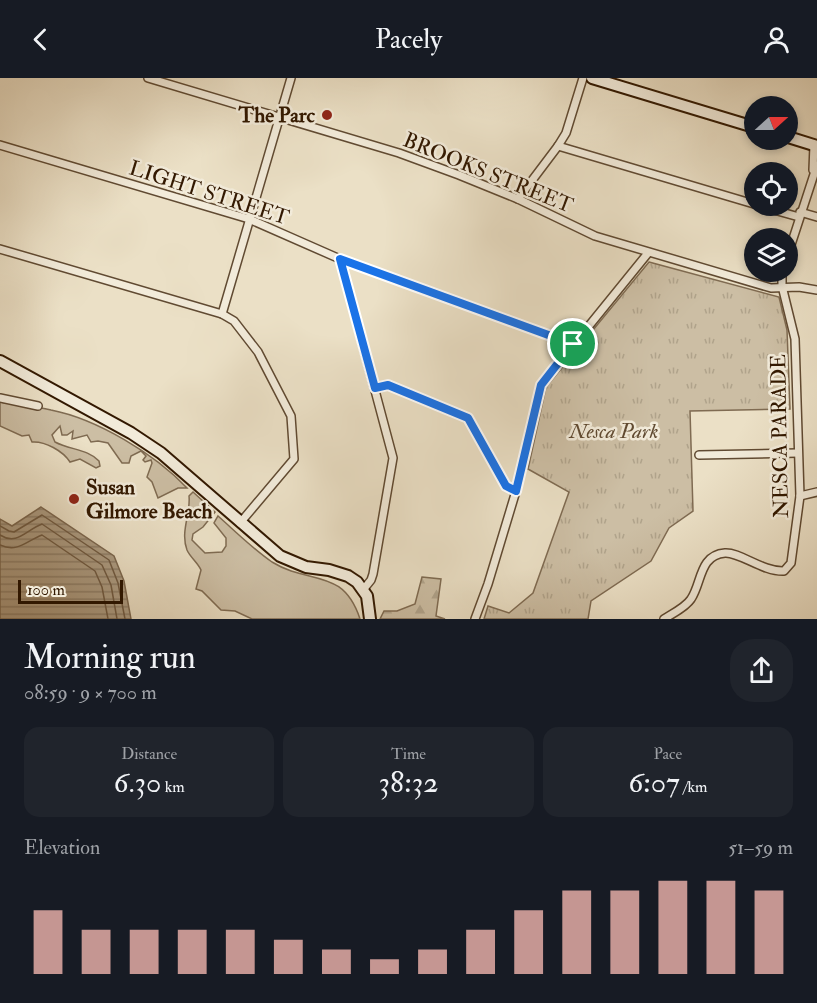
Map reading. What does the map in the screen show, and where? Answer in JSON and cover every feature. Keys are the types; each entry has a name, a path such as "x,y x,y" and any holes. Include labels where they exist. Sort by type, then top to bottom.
{"main road":[{"path":"592,78 744,124"},
{"path":"798,140 816,145"},
{"path":"0,361 161,453 280,556 306,567 329,570 348,576 363,590 369,604 370,619"}],"street":[{"name":"BROOKS STREET","path":"148,78 399,153 518,199 594,236 771,288 799,286 817,290"},
{"path":"222,314 291,78"},
{"path":"518,199 566,133 583,78"},
{"name":"LIGHT STREET","path":"0,145 249,219 340,259 573,344"},
{"path":"796,228 815,169 816,145"},
{"path":"558,146 744,201"},
{"path":"800,215 817,218"},
{"path":"0,249 222,314 234,321 258,352 291,416 294,459 240,523"},
{"path":"475,619 516,491 541,385 648,253"},
{"path":"340,259 392,452 393,464 373,574 363,590"},
{"name":"NESCA PARADE","path":"664,619 691,601 703,568 711,558 727,553 775,571 784,571 791,563 800,496 795,339 782,282"},
{"path":"375,388 388,385 468,418 506,486 516,491"},
{"path":"0,398 38,406"},
{"path":"699,456 798,453"},
{"path":"800,496 817,492"}],"green space":[{"name":"Nesca Park","path":"649,262 779,297 787,330 790,409 690,411 693,511 669,528 651,561 591,601 588,619 484,619 488,606 509,613 533,593 569,492 528,469 546,387"},
{"path":"0,402 45,409 87,421 142,451 187,488 178,488 158,498 152,482 147,477 151,460 145,462 143,460 146,456 141,451 131,456 129,463 122,463 108,443 91,442 87,435 72,439 73,431 62,435 60,426 52,435 55,442 90,454 99,461 100,466 96,468 80,459 70,462 53,448 32,442 29,435 22,436 0,426"},
{"path":"193,492 215,512 203,527 193,534 192,540 205,553 222,552 226,546 226,538 214,523 218,516 272,562 286,569 334,584 344,591 353,603 360,619 252,619 235,611 221,610 202,591 196,589 201,570 187,550 185,543 189,496"},
{"path":"422,577 441,579 436,616 445,619 380,619 384,611 397,611 415,604"}],"water":[{"path":"41,507 114,556 124,581 131,619 0,619 0,519 12,526"}],"place":[{"name":"The Parc","path":"327,115"},
{"name":"Susan Gilmore Beach","path":"74,499"}],"route":[{"path":"340,259 490,314 573,344 541,385 516,491 506,486 468,418 388,385 375,388 340,259"}]}
